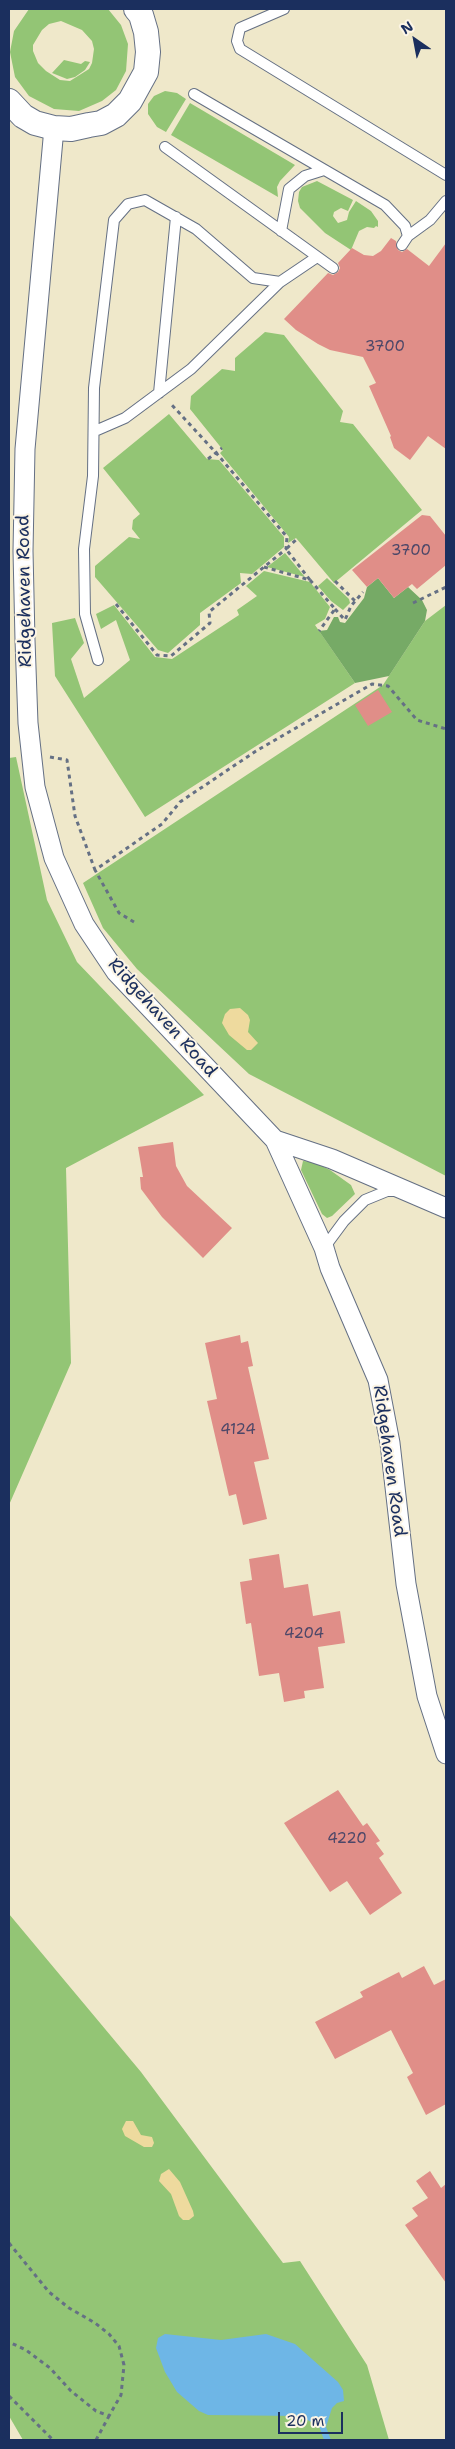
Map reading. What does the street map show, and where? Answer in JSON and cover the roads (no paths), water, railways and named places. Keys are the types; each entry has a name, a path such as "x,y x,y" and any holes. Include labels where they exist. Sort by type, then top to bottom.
{"street":[{"path":"9,101 23,116 35,123 54,128 71,129 101,123 116,115 130,101 146,72 147,42 143,11"},
{"name":"Ridgehaven Road","path":"54,128 25,449 23,551 25,640 28,723 35,787 54,858 84,924 116,972 275,1140 324,1248 330,1268 378,1380 390,1443 406,1584 427,1696 446,1754"},
{"path":"275,1140 332,1159 446,1208"}],"lane":[{"path":"284,9 240,28 237,41 240,49 446,176"},
{"path":"194,94 385,205 405,226 405,241 430,220 446,201"},
{"path":"165,147 333,268"},
{"path":"281,231 289,189 305,176 324,170"},
{"path":"98,660 85,614 84,558 95,431 94,388 114,220 128,204 145,200 196,229 253,278 280,282"},
{"path":"160,393 176,217"},
{"path":"95,431 125,418 191,370 280,282 317,257"},
{"path":"324,1248 349,1215 366,1200 387,1190 409,1192"}],"water":[{"path":"165,2334 221,2340 266,2334 295,2344 338,2382 343,2390 344,2401 337,2403 332,2408 326,2427 331,2440 324,2440 319,2426 300,2416 208,2415 199,2411 177,2392 165,2372 156,2348 158,2338"}]}
